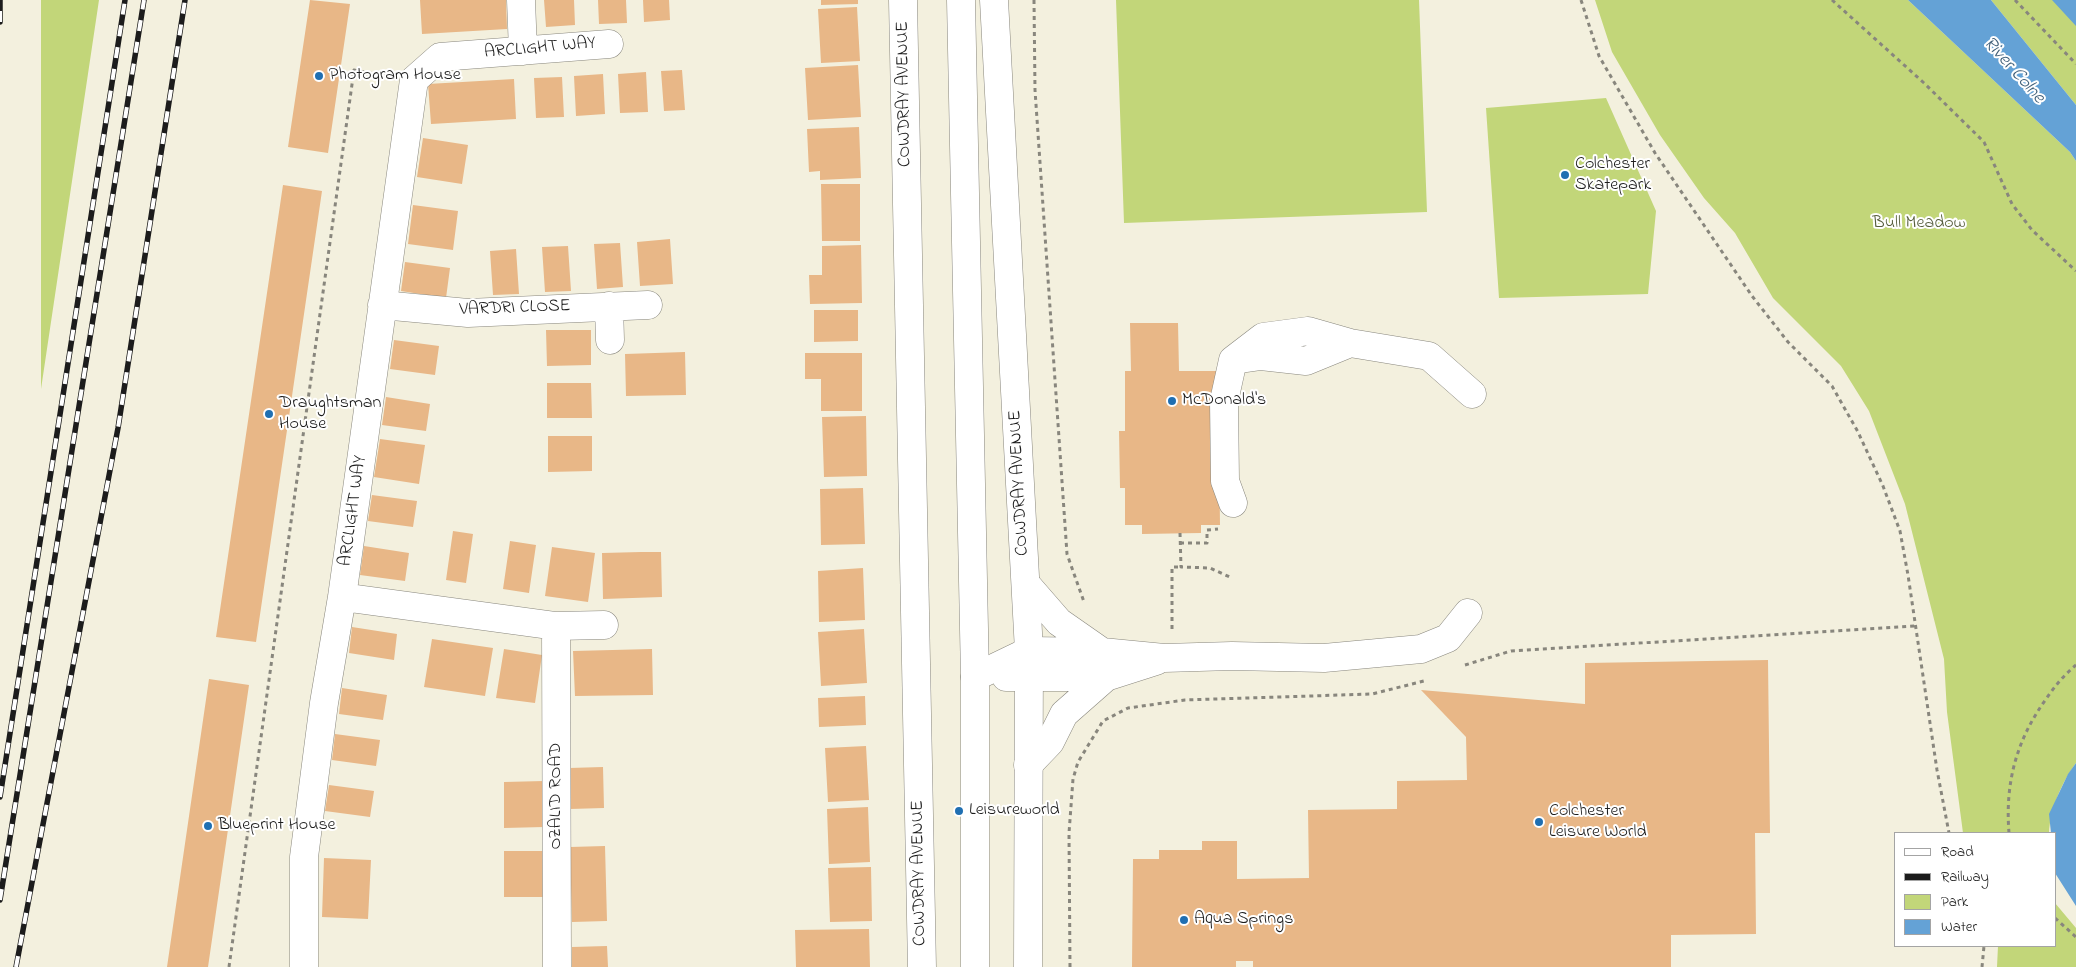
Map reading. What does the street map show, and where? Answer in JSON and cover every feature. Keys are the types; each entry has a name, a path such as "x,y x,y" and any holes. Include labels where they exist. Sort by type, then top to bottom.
{"street":[{"path":"521,0 524,51"},
{"name":"COWDRAY AVENUE","path":"903,0 922,967"},
{"path":"960,0 975,677 975,967"},
{"name":"COWDRAY AVENUE","path":"994,0 1026,584 1028,663 1028,967"},
{"name":"ARCLIGHT WAY","path":"304,967 304,857 324,703 342,597 414,80 440,57 609,44"},
{"name":"VARDRI CLOSE","path":"382,305 468,313 648,304"},
{"path":"609,306 610,340"},
{"path":"1234,503 1225,481 1224,401 1233,360 1263,337 1308,331 1350,343 1429,356 1472,394"},
{"path":"1026,584 1059,622 1104,665"},
{"path":"342,597 556,626 604,625"},
{"path":"975,677 1028,663 1104,665 1164,658 1232,656 1324,658 1421,648 1448,638 1468,613"},
{"name":"OZALID ROAD","path":"556,626 557,967"},
{"path":"1028,764 1050,742 1064,714 1104,665"}],"path":[{"path":"1034,0 1035,90 1067,554 1084,603"},
{"path":"1581,0 1599,56 1655,153 1683,196 1716,239 1752,296 1788,342 1832,386 1858,432 1883,486 1900,531 1937,770 1949,832"},
{"path":"1832,0 1924,83 1984,142 2012,204 2032,230 2076,270"},
{"path":"2015,0 2076,64"},
{"path":"229,967 354,70 414,80"},
{"path":"1180,543 1207,543 1206,530 1222,529"},
{"path":"1180,533 1181,567"},
{"path":"1172,630 1172,566 1210,568 1232,578"},
{"path":"1462,666 1510,651 1916,626"},
{"path":"2009,832 2007,810 2016,755 2031,720 2064,674 2076,665"},
{"path":"1070,967 1069,833 1073,778 1078,762 1103,722 1128,708 1175,701 1372,694 1409,686 1432,678"},
{"path":"2056,919 2076,937"},
{"path":"1982,967 1984,947"}],"green space":[{"path":"41,0 99,0 41,389"},
{"path":"1116,0 1419,0 1427,212 1124,223"},
{"name":"Bull Meadow","path":"1595,0 1908,0 2070,152 2076,161 2076,763 2058,796 2049,832 1963,832 1947,712 1944,659 1905,504 1869,411 1841,366 1773,298 1735,233 1704,198 1660,135 1612,52"},
{"path":"1991,0 2076,0 2076,105"},
{"name":"Colchester Skatepark","path":"1606,98 1656,211 1648,294 1499,298 1486,108"},
{"path":"2056,904 2076,928 2076,967 1997,967 1998,947 2056,947"}],"water":[{"name":"River Colne","path":"1908,0 1991,0 2076,105 2076,161 2070,152"},
{"path":"2052,0 2076,0 2076,26"},
{"path":"2076,763 2076,906 2056,875 2056,832 2051,832 2049,814 2068,774"}],"building":[{"name":"Photogram House","path":"310,0 350,4 328,153 288,147"},
{"path":"420,0 506,0 507,29 422,34"},
{"path":"544,0 574,0 575,25 546,27"},
{"path":"598,0 626,0 627,23 599,24"},
{"path":"643,0 669,0 670,20 644,22"},
{"path":"821,0 858,0 858,4 821,5"},
{"path":"857,7 860,61 821,63 818,9"},
{"path":"858,65 861,117 808,120 805,68"},
{"path":"682,70 685,110 664,111 661,71"},
{"path":"646,72 648,112 620,113 618,74"},
{"path":"603,74 605,114 576,116 574,76"},
{"path":"562,77 564,117 536,118 534,78"},
{"path":"514,79 516,119 431,124 428,84"},
{"path":"859,127 861,178 820,180 820,171 809,172 807,129"},
{"path":"423,138 468,145 462,184 417,177"},
{"path":"821,184 860,184 860,241 822,241"},
{"name":"Draughtsman House","path":"283,185 322,191 256,642 216,637"},
{"path":"413,205 458,211 453,250 408,244"},
{"path":"670,239 673,284 640,286 637,242"},
{"path":"620,243 623,287 597,289 594,244"},
{"path":"861,245 862,303 810,304 809,275 822,275 822,246"},
{"path":"568,246 571,291 545,292 542,247"},
{"path":"516,249 519,294 493,295 490,251"},
{"path":"405,262 450,268 446,298 401,291"},
{"path":"814,310 858,310 858,341 814,342"},
{"name":"McDonald's","path":"1130,323 1178,323 1179,371 1218,371 1220,525 1201,525 1201,533 1142,534 1142,525 1125,525 1125,488 1120,488 1119,431 1125,431 1125,371 1131,371"},
{"path":"546,330 591,330 591,365 547,366"},
{"path":"394,340 439,346 435,375 390,369"},
{"path":"685,352 686,395 626,396 625,354"},
{"path":"805,353 862,353 862,411 821,411 821,379 805,379"},
{"path":"547,383 591,383 592,418 547,418"},
{"path":"386,397 430,404 426,431 382,425"},
{"path":"866,416 867,476 824,477 822,417"},
{"path":"548,436 592,436 592,471 548,472"},
{"path":"380,439 425,445 419,484 374,477"},
{"path":"863,488 865,544 821,545 820,489"},
{"path":"372,495 417,501 413,527 368,521"},
{"path":"453,531 473,534 466,583 446,580"},
{"path":"510,541 536,545 529,593 503,589"},
{"path":"364,546 409,553 405,581 360,575"},
{"path":"552,547 595,553 588,602 545,596"},
{"path":"661,552 662,597 603,599 602,553"},
{"path":"863,568 865,620 819,622 818,571"},
{"path":"352,627 397,634 394,660 349,653"},
{"path":"864,629 867,683 821,686 818,632"},
{"path":"432,639 493,648 485,696 424,687"},
{"path":"504,649 542,655 535,703 496,698"},
{"path":"652,649 653,695 575,696 573,651"},
{"name":"Colchester Leisure World","path":"1768,660 1770,833 1755,833 1756,934 1671,935 1671,967 1253,967 1253,961 1236,961 1236,967 1132,967 1133,859 1159,859 1159,850 1202,850 1202,841 1237,841 1237,879 1309,878 1308,810 1397,809 1397,781 1467,780 1466,737 1421,690 1585,704 1585,663"},
{"name":"Blueprint House","path":"209,679 249,685 208,967 167,967"},
{"path":"342,688 387,695 383,720 339,714"},
{"path":"865,696 866,725 819,727 818,698"},
{"path":"335,734 380,740 376,766 332,760"},
{"path":"866,746 869,800 828,802 825,748"},
{"path":"603,767 604,808 570,809 569,768"},
{"path":"544,781 544,827 504,828 504,782"},
{"path":"329,785 374,791 370,817 325,811"},
{"path":"868,807 870,862 829,864 827,809"},
{"path":"605,846 607,921 572,922 570,847"},
{"path":"504,851 545,851 545,897 504,897"},
{"path":"324,858 371,860 368,919 322,917"},
{"path":"871,867 872,921 830,922 828,868"},
{"path":"869,929 870,967 796,967 795,930"},
{"path":"607,946 608,967 572,967 572,947"}],"railway":[{"path":"0,0 0,22"},
{"path":"0,797 125,0"},
{"path":"0,900 144,0"},
{"path":"16,967 118,428 185,0"}],"place":[{"name":"Photogram House","path":"319,76"},
{"name":"Colchester Skatepark","path":"1565,175"},
{"name":"McDonald's","path":"1172,401"},
{"name":"Draughtsman House","path":"269,414"},
{"name":"Leisureworld","path":"959,811"},
{"name":"Colchester Leisure World","path":"1539,822"},
{"name":"Blueprint House","path":"208,826"},
{"name":"Aqua Springs","path":"1184,920"}]}
